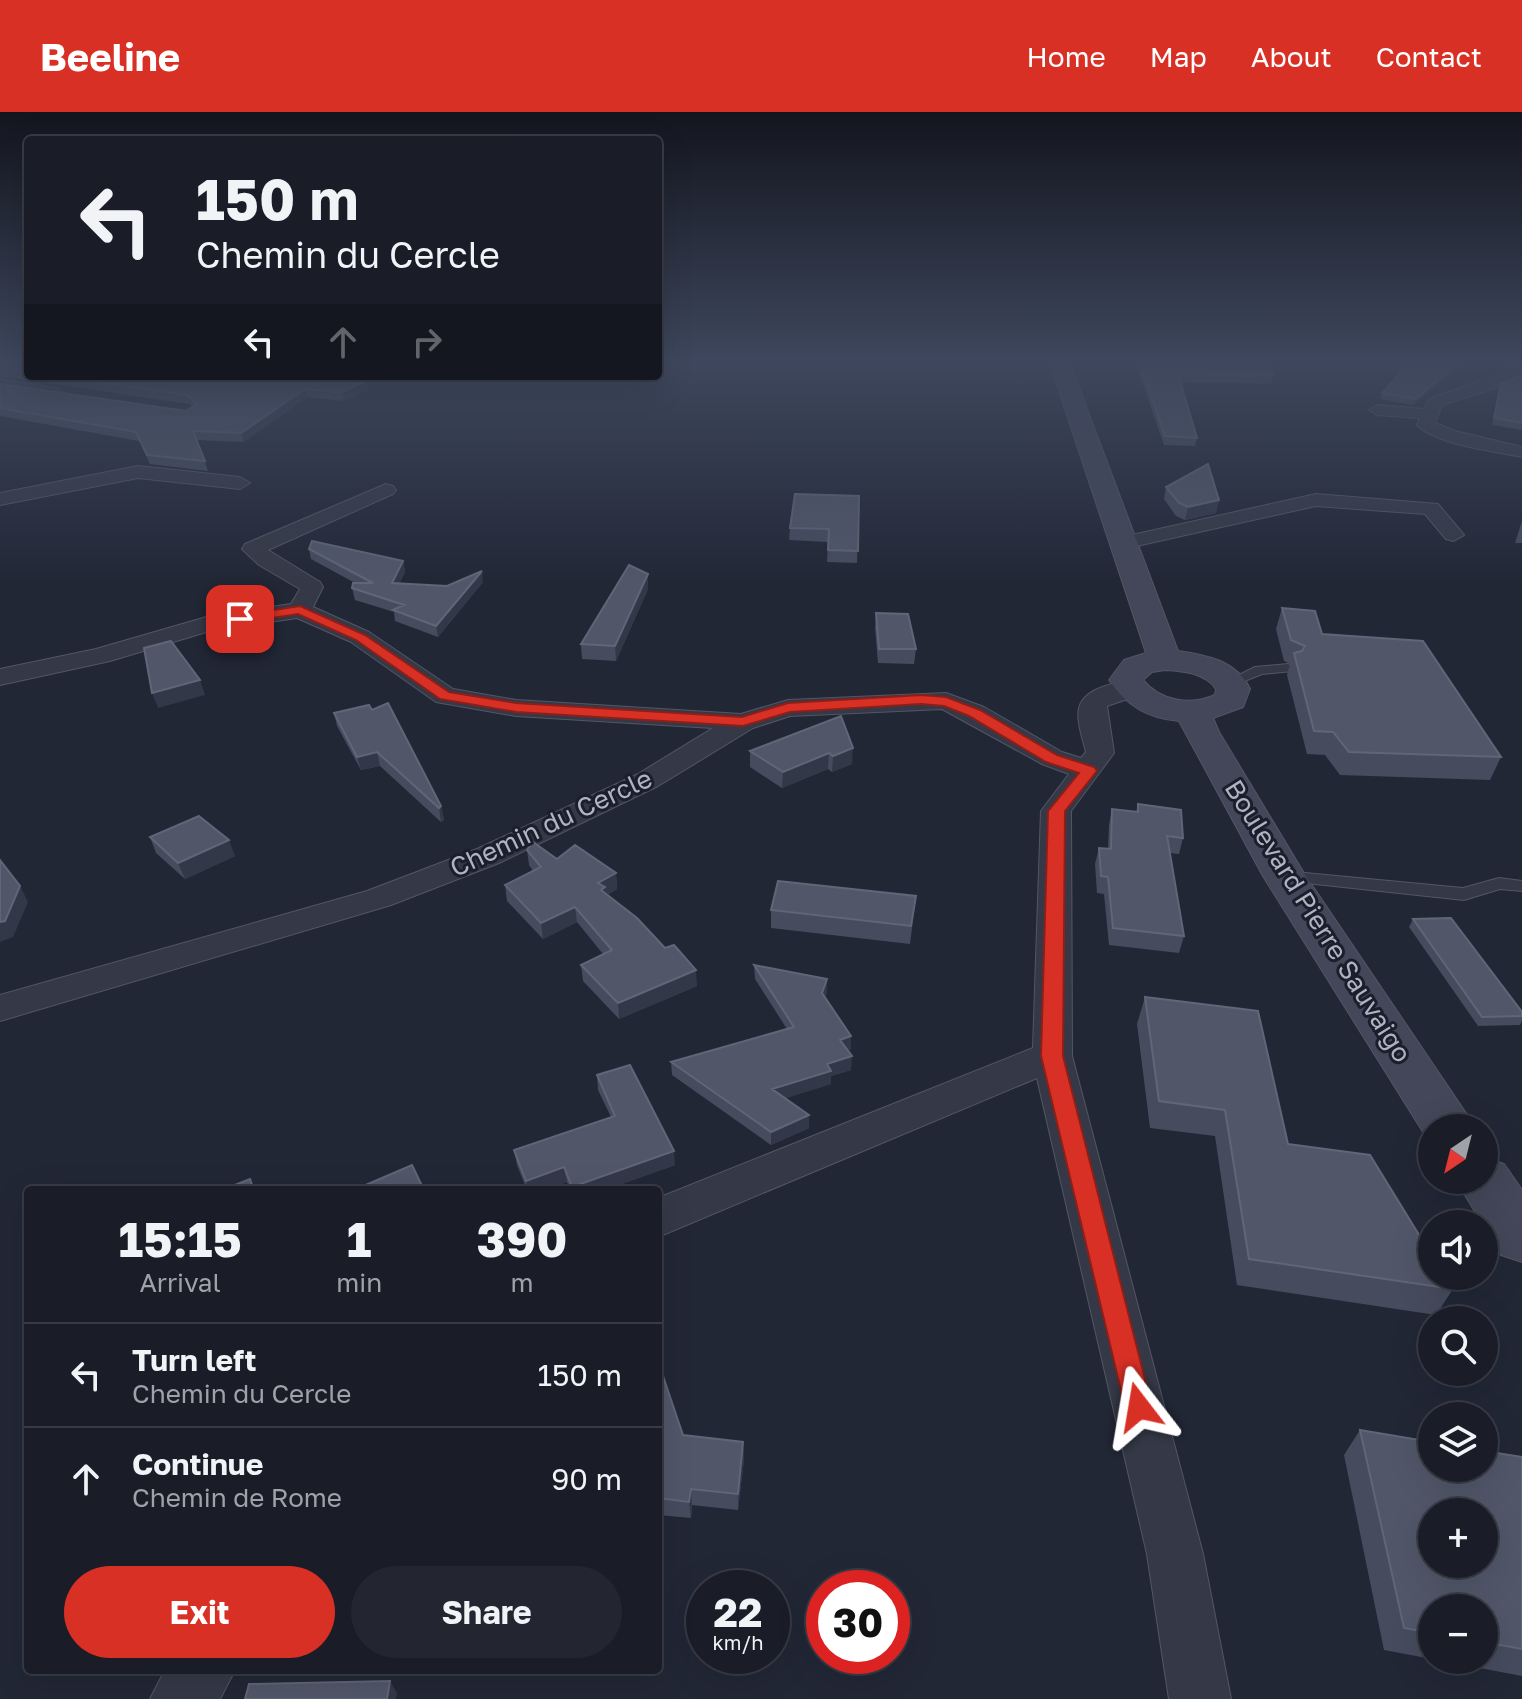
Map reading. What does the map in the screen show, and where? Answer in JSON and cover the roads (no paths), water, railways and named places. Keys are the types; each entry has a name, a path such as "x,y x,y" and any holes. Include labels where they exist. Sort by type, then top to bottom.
{"main road":[{"path":"1085,435 1165,660"},
{"path":"1165,660 1213,670 1230,683 1234,693 1231,700 1209,710 1193,711 1155,705 1130,689 1126,680 1128,672 1136,666 1165,660"},
{"name":"Boulevard Pierre Sauvaigo","path":"1193,711 1201,732 1284,876 1440,1114"},
{"path":"1493,1194 1522,1237"}],"street":[{"path":"1449,435 1522,452"},
{"path":"0,499 138,472 240,483"},
{"path":"300,610 312,587 297,574 264,559 253,549 386,490"},
{"path":"1123,543 1316,500 1431,508 1453,535"},
{"path":"0,677 101,656 210,623 300,610 360,637 445,696 516,708 743,722"},
{"path":"1130,689 1099,698 1094,703 1092,710 1100,753 1056,811 1052,1056 1175,1554 1200,1699"},
{"name":"Chemin du Cercle","path":"0,1008 379,898 488,856 648,780 743,722 788,708 946,701 974,713 1052,758 1089,771"},
{"path":"662,1216 1052,1056"},
{"path":"181,1699 202,1674"}],"lane":[{"path":"1230,683 1260,670 1288,668"},
{"path":"1284,876 1464,894 1499,883 1522,886"}]}
